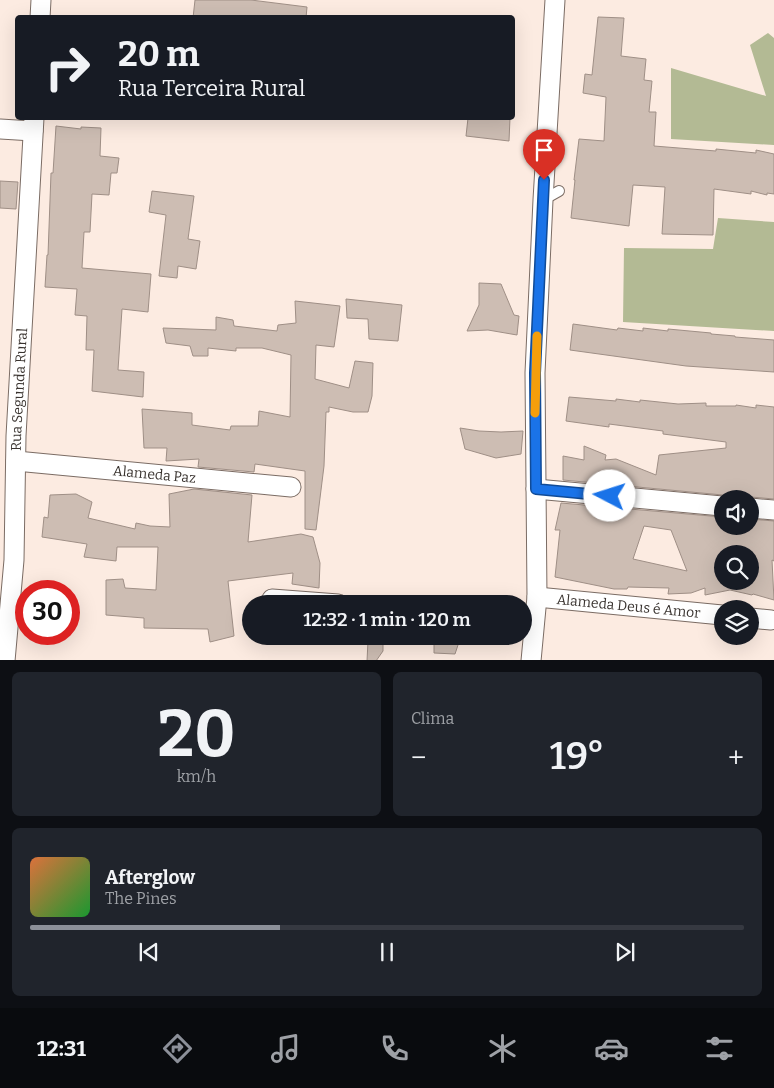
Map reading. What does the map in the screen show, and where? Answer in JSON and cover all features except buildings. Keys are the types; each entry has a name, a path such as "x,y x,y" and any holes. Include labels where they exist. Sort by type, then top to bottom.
{"street":[{"path":"40,15 41,0"},
{"path":"532,608 536,597 536,489 551,195 554,0"},
{"path":"0,129 33,124"},
{"name":"Rua Segunda Rural","path":"5,660 14,560 16,461 14,352 33,124"},
{"name":"Alameda Paz","path":"16,461 291,487"},
{"path":"536,489 714,505"},
{"path":"759,509 774,510"},
{"name":"Alameda Deus é Amor","path":"536,597 714,614"},
{"path":"759,619 771,620"},
{"path":"530,645 531,660"}],"green space":[{"path":"768,33 774,38 774,145 671,139 671,68 766,96 750,45"},
{"path":"718,218 774,222 774,331 623,322 624,248 713,249"}],"slow traffic":[{"path":"535,413 537,336"}],"route":[{"path":"544,180 535,373 536,489 610,496"}]}
